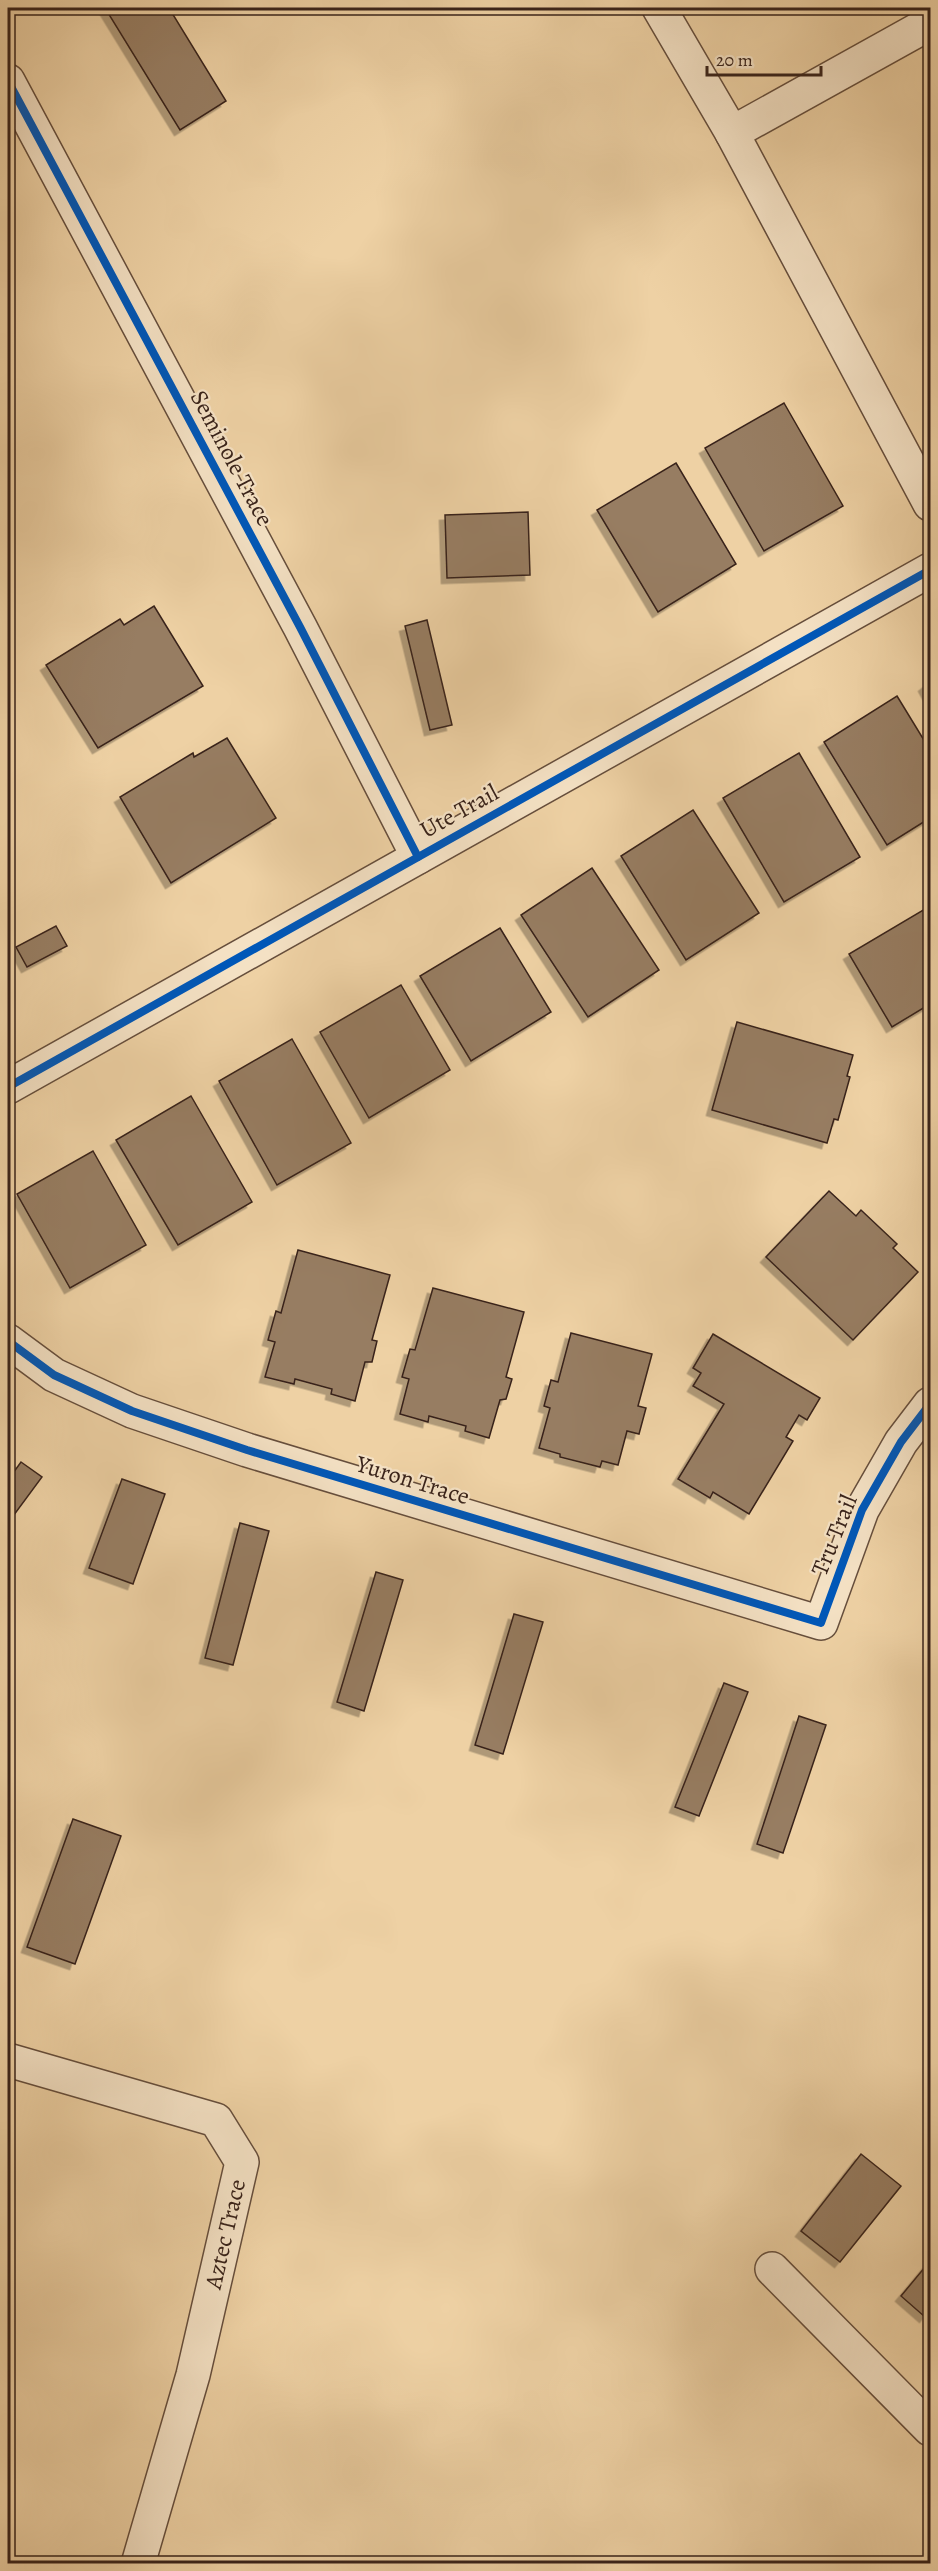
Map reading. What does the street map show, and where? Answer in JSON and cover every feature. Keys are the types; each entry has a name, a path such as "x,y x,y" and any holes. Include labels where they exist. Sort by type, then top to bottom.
{"street":[{"path":"659,8 732,133 930,504"},
{"path":"732,133 930,23"},
{"name":"Seminole Trace","path":"8,81 300,627 418,857"},
{"name":"Ute Trail","path":"8,1087 930,570"},
{"name":"Yuron Trace","path":"8,1341 54,1375 132,1411 247,1450 820,1623"},
{"name":"Tru Trail","path":"820,1623 862,1510 901,1442 930,1404"},
{"name":"Aztec Trace","path":"8,2060 216,2120 242,2162 193,2376 138,2564"},
{"path":"772,2269 930,2429"}],"building":[{"path":"105,8 169,8 226,101 180,130"},
{"path":"784,403 843,506 764,551 705,448"},
{"path":"676,463 736,564 658,612 597,510"},
{"path":"528,512 530,575 447,578 445,515"},
{"path":"154,606 203,686 98,748 46,665 120,619 124,625"},
{"path":"427,620 452,725 430,730 405,626"},
{"path":"930,681 930,697 924,686"},
{"path":"897,696 930,750 930,818 887,845 824,742"},
{"path":"227,738 276,818 171,883 120,797 193,753 194,757"},
{"path":"799,753 860,857 784,902 723,798"},
{"path":"693,810 759,913 686,960 621,856"},
{"path":"592,868 659,970 588,1017 521,915"},
{"path":"8,890 14,901 8,905"},
{"path":"930,906 930,1004 892,1027 849,954"},
{"path":"56,926 67,946 27,967 16,947"},
{"path":"500,928 551,1012 471,1061 420,976"},
{"path":"401,985 450,1070 369,1118 320,1032"},
{"path":"737,1022 853,1055 847,1076 850,1077 838,1120 834,1119 827,1143 712,1110"},
{"path":"292,1039 351,1143 277,1185 219,1081"},
{"path":"191,1096 252,1202 178,1245 116,1140"},
{"path":"93,1151 146,1245 70,1288 17,1194"},
{"path":"829,1191 856,1216 861,1210 897,1244 893,1248 918,1272 853,1340 766,1257"},
{"path":"298,1250 390,1275 372,1340 377,1341 372,1362 365,1362 355,1401 331,1394 332,1389 295,1379 294,1384 265,1377 275,1342 268,1340 276,1311 281,1313"},
{"path":"433,1288 524,1312 506,1377 512,1379 506,1399 500,1400 489,1438 465,1431 466,1426 429,1416 428,1422 400,1414 409,1379 402,1377 410,1349 415,1350"},
{"path":"571,1333 652,1354 638,1406 646,1408 639,1434 627,1431 618,1465 602,1461 600,1467 560,1457 560,1454 539,1448 550,1408 544,1406 551,1380 558,1382"},
{"path":"713,1334 820,1398 807,1420 799,1415 786,1437 793,1441 749,1514 713,1492 710,1498 678,1479 724,1404 693,1386 701,1373 693,1368"},
{"path":"21,1462 42,1477 8,1523 8,1480"},
{"path":"122,1479 165,1494 133,1584 89,1568"},
{"path":"240,1523 269,1531 233,1665 205,1658"},
{"path":"376,1572 403,1580 364,1711 337,1702"},
{"path":"514,1614 543,1622 503,1754 475,1745"},
{"path":"724,1683 748,1692 699,1816 675,1807"},
{"path":"799,1716 826,1725 783,1853 757,1844"},
{"path":"73,1819 121,1836 75,1964 27,1947"},
{"path":"861,2154 901,2186 840,2262 801,2231"},
{"path":"930,2261 930,2310 925,2317 901,2296"}],"cycle path":[{"path":"8,81 300,627 418,857"},
{"path":"8,1087 930,570"},
{"path":"8,1341 54,1375 132,1411 247,1450 821,1623 862,1510 901,1442 930,1404"}]}
